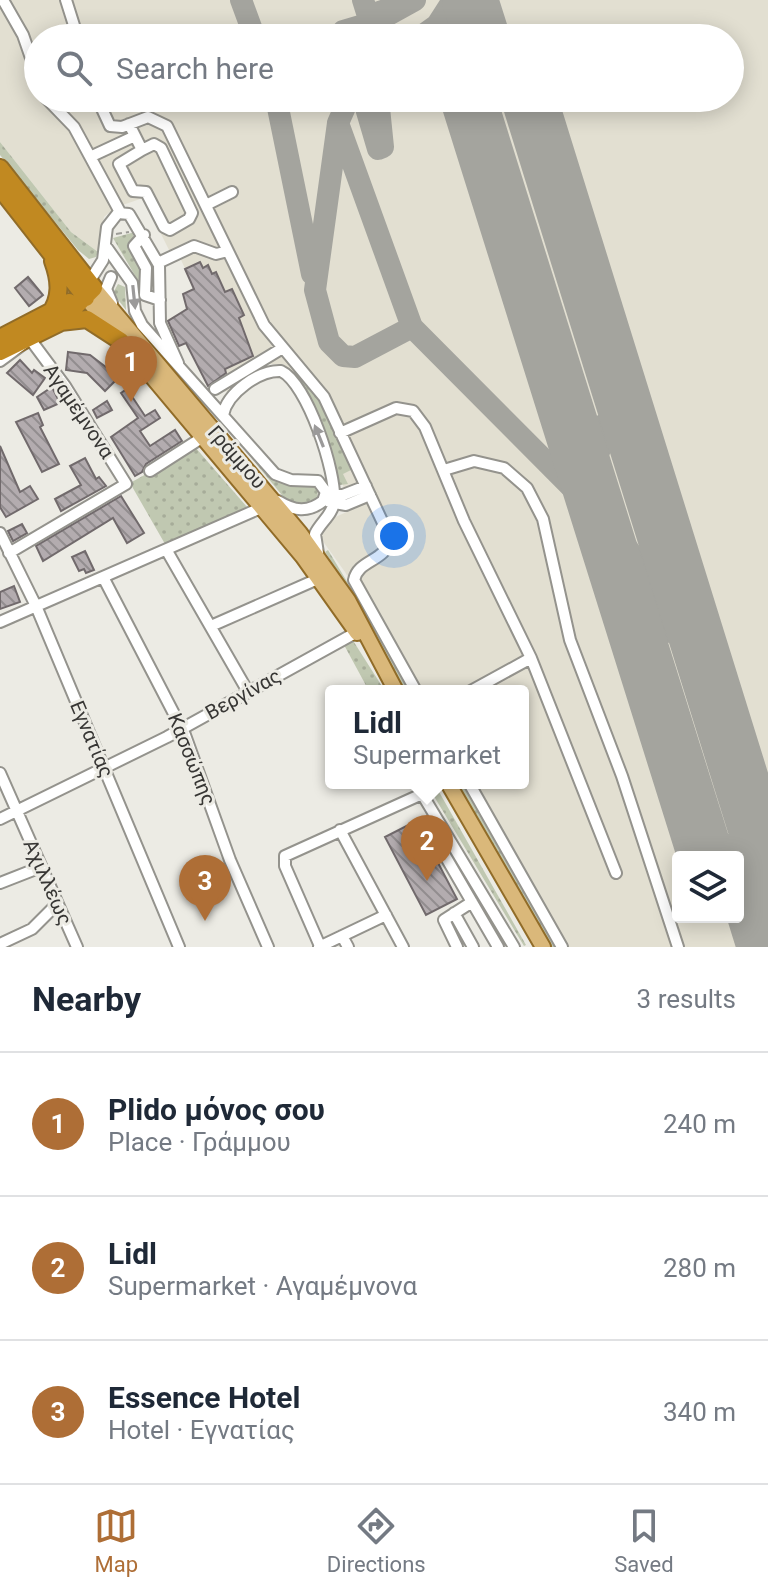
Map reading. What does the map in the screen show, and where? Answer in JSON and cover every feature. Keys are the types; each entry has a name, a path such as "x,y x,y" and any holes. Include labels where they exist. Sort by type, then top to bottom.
{"highway":[{"path":"0,168 70,258 87,290"},
{"path":"0,188 50,252 87,290"},
{"path":"50,252 59,289 54,319"},
{"path":"0,352 24,334 54,319 87,290"},
{"path":"54,319 87,319 126,338"},
{"path":"0,338 24,334"}],"main road":[{"name":"Γράμμου","path":"87,290 362,633"},
{"name":"Γράμμου","path":"126,338 267,492 321,561 362,633"},
{"path":"362,633 393,685"},
{"path":"451,789 543,947"}],"street":[{"path":"3,0 24,38"},
{"path":"66,0 74,24"},
{"path":"60,112 71,123 92,156 120,212 132,216 158,263 159,316 180,368"},
{"path":"102,112 107,124 118,128 148,117 164,123 264,325 281,349 322,394 368,491 389,544 383,554 356,571 354,580 413,685"},
{"path":"129,124 142,150"},
{"path":"92,156 135,136"},
{"path":"154,144 161,148 192,213 189,219 170,230 164,227 146,192 133,191 119,164 142,150 154,144"},
{"path":"206,205 232,192"},
{"path":"87,290 107,248 110,220 120,212"},
{"path":"142,231 134,246 146,268 145,294 160,300"},
{"path":"158,263 194,246 216,254 228,251"},
{"path":"107,248 127,273 139,321 180,368 221,399 232,396"},
{"path":"70,258 85,266 101,264"},
{"path":"87,290 111,277 127,273"},
{"path":"111,277 106,284 107,295 126,338"},
{"path":"139,321 159,316"},
{"path":"0,329 24,334 0,361"},
{"name":"Αγαμέμνονα","path":"9,553 126,484 65,386 24,334"},
{"path":"210,392 281,349"},
{"path":"225,417 226,403 232,396 271,371 291,376 329,461 329,499 315,534 321,561"},
{"path":"210,392 225,417 275,474 291,480 320,477 329,461"},
{"path":"340,433 390,410 408,410 422,422 464,521 531,658 616,873"},
{"path":"150,471 203,437"},
{"path":"444,470 474,461 504,468 527,488 543,519 570,640 622,776 678,947"},
{"path":"311,479 322,484 329,499 346,505 368,491"},
{"path":"267,492 284,505 298,510 311,509 329,499"},
{"path":"0,622 263,507"},
{"name":"Εγνατίας","path":"0,535 36,606 179,947"},
{"path":"167,551 247,690"},
{"name":"Κασσώπης","path":"103,577 183,729 230,860 268,947"},
{"path":"211,626 320,578"},
{"name":"Βεργίνας","path":"0,819 183,729 247,690 362,633"},
{"path":"482,685 531,658"},
{"name":"Αχιλλέως","path":"0,773 77,947"},
{"path":"472,789 562,947"},
{"path":"386,915 320,947 284,858 422,794 514,947"},
{"path":"340,830 403,947"},
{"path":"433,835 498,947"},
{"path":"0,883 41,867"},
{"path":"457,947 444,923 445,917 472,902"},
{"path":"0,944 32,929 57,904"},
{"path":"454,913 473,947"},
{"path":"342,936 348,947"}],"path":[{"path":"106,235 142,231"}],"shaded area":[{"path":"0,0 768,0 768,947 559,947 469,789 529,789 529,685 410,685 345,572 322,540 322,530 331,519 351,510 328,440 298,376 283,364 264,364 229,391 216,393 194,348 188,350 185,343 179,347 166,320 187,310 183,294 194,288 176,249 170,252 143,198 114,208 104,217 98,252 71,232 0,142"}],"green space":[{"path":"0,142 71,232 98,252 96,257 89,259 78,250 0,155"},
{"path":"135,232 129,248 142,271 140,284 113,238"},
{"path":"118,284 125,287 126,310 113,293"},
{"path":"298,376 316,395 351,470 343,474 348,484 340,485 328,440"},
{"path":"211,409 273,479 286,484 313,484 318,490 317,499 305,505 286,500"},
{"path":"195,447 247,507 165,544 130,483"},
{"path":"328,550 409,685 400,685 363,611 325,552"},
{"path":"352,639 381,685 366,685 343,643"},
{"path":"430,789 437,789 524,946"},
{"path":"459,789 469,789 559,947 551,947"}],"building":[{"path":"200,262 203,268 208,265 212,274 216,272 225,292 232,289 244,315 239,318 253,356 225,369 226,373 208,386 186,343 179,346 168,321 187,309 183,294 194,289 185,269"},
{"path":"28,277 43,295 29,306 15,288"},
{"path":"68,352 90,355 119,377 105,391 87,373 66,370"},
{"path":"20,360 32,373 34,370 45,378 33,395 7,373"},
{"path":"52,387 60,403 44,410 37,397"},
{"path":"127,389 145,416 155,410 160,418 140,431 150,446 175,430 182,441 146,464 142,472 135,476 111,437 138,418 121,393"},
{"path":"107,401 112,410 97,418 93,410"},
{"path":"38,413 43,425 40,427 59,464 42,472 16,422"},
{"path":"0,446 20,492 30,486 38,499 6,517 0,507"},
{"path":"85,458 96,479 99,477 106,486 61,511 55,499 81,485 70,466"},
{"path":"121,496 144,533 127,543 113,518 43,561 36,546"},
{"path":"22,524 27,533 13,541 8,531"},
{"path":"85,551 94,570 86,573 84,569 79,571 72,557"},
{"path":"14,586 20,602 0,609 0,592"},
{"path":"416,821 457,899 426,915 385,837"}],"taxiway":[{"path":"241,0 250,24"},
{"path":"363,0 368,16 388,9"},
{"path":"367,24 415,0"},
{"path":"438,24 453,0"},
{"path":"279,112 312,274"},
{"path":"343,112 338,123 315,290 329,342 343,356 355,357 412,327"},
{"path":"367,112 378,149 383,147 379,112"},
{"path":"338,123 412,327 615,531 643,570 667,632"},
{"path":"552,462 569,469 586,467 601,448 603,425"}],"runway":[{"path":"470,0 478,24"},
{"path":"472,112 704,851"},
{"path":"533,112 768,867"},
{"path":"744,879 765,947"}],"place":[{"name":"Plido μόνος σου","path":"131,402"},
{"name":"Lidl","path":"427,881"},
{"name":"Essence Hotel","path":"205,921"}]}
